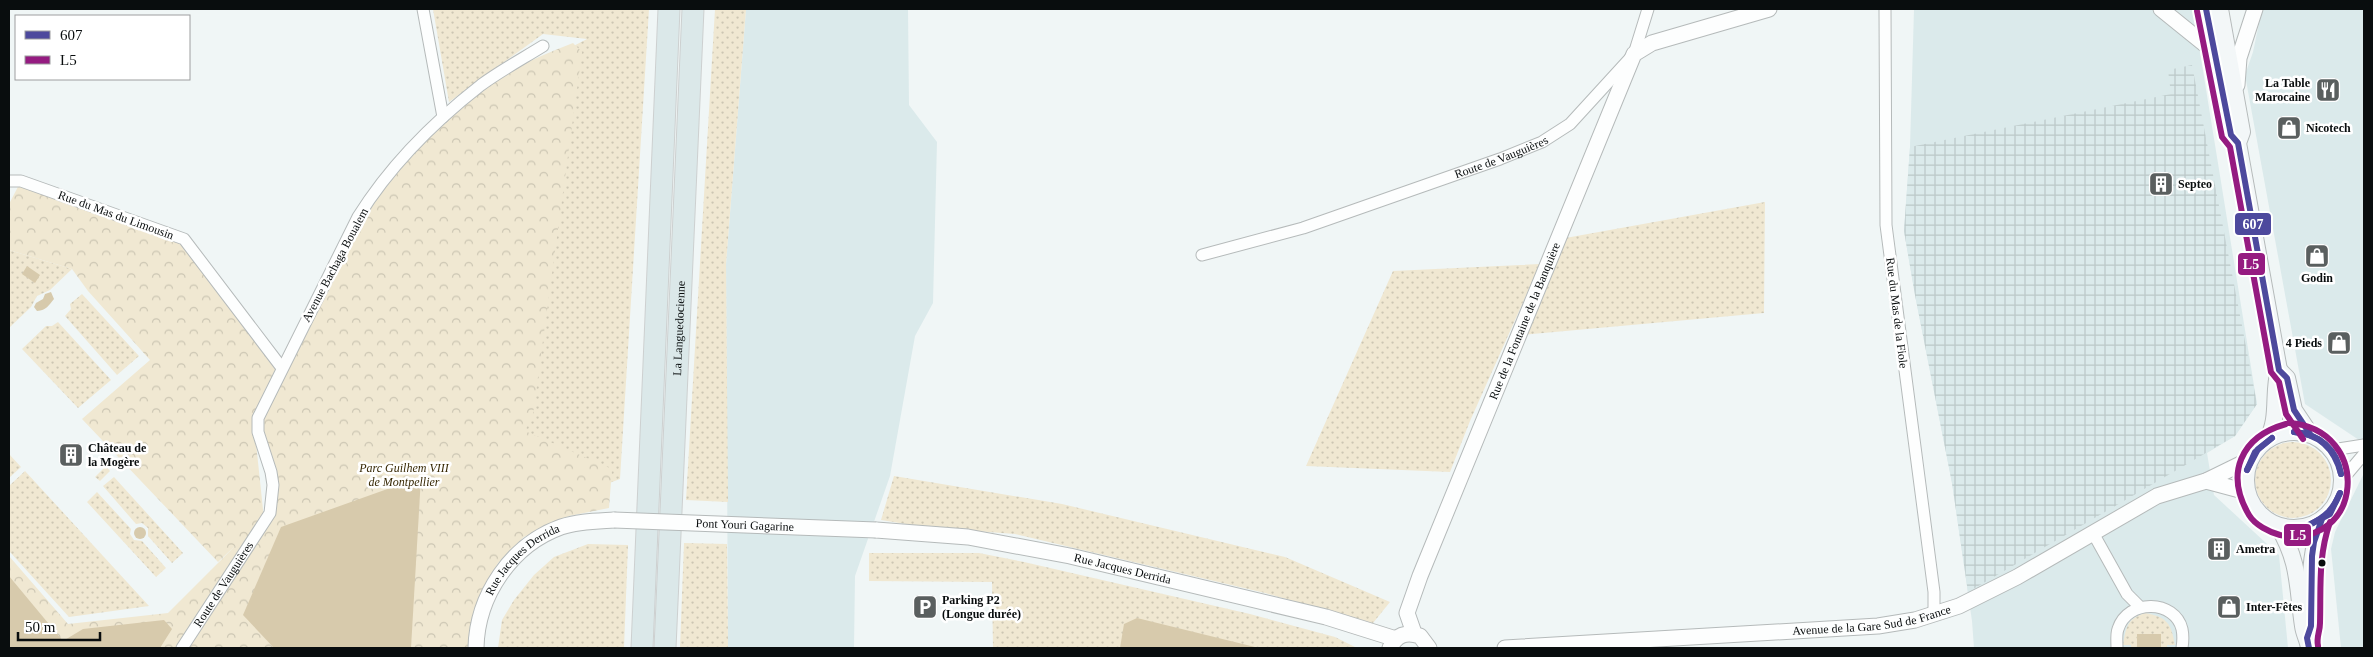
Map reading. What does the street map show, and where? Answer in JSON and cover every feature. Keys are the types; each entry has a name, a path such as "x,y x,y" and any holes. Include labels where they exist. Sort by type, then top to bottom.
{"highway":[{"name":"La Languedocienne","path":"642,648 669,9"},
{"name":"La Languedocienne","path":"665,648 693,9"}],"main road":[{"path":"2206,9 2231,135 2238,142"},
{"path":"2220,9 2242,132 2238,142 2279,370 2275,382 2275,420 2272,432 2251,459 2246,481 2247,492 2254,507 2264,518 2278,526 2293,529 2309,526 2322,519 2337,502 2342,480 2340,464 2332,450 2310,434 2288,432 2267,440"},
{"path":"2279,370 2287,378 2294,410 2310,434"},
{"path":"2308,643 2311,626 2312,556 2314,542 2322,519"},
{"path":"2278,526 2290,547 2297,571 2303,628 2308,643"}],"street":[{"path":"423,9 443,117"},
{"name":"Rue de la Fontaine de la Banquière","path":"1414,633 1407,612 1420,576 1634,54 1648,9"},
{"name":"Route de Vauguières","path":"1202,255 1303,228 1500,159 1542,142 1570,124 1634,54 1652,43 1769,9"},
{"name":"Rue du Mas de la Fiole","path":"1885,9 1886,225 1934,592 1934,615"},
{"path":"2234,88 2237,85 2239,58 2255,9"},
{"path":"2165,10 2213,51"},
{"name":"Avenue Bachaga Boualem","path":"265,521 270,513 273,485 257,425 282,368 358,217 371,197 443,117 482,85 543,46"},
{"name":"Rue du Mas du Limousin","path":"9,181 21,181 184,240 282,368"},
{"path":"2332,450 2364,445"},
{"path":"2342,480 2364,454"},
{"name":"Avenue de la Gare Sud de France","path":"1505,648 1878,626 1934,615 1976,598 2157,496 2206,481 2251,459"},
{"path":"2206,481 2247,492"},
{"name":"Pont Youri Gagarine","path":"614,520 876,530"},
{"name":"Rue Jacques Derrida","path":"476,648 479,624 491,589 504,569 529,544 562,526 614,520"},
{"name":"Route de Vauguières","path":"182,648 265,521"},
{"name":"Rue Jacques Derrida","path":"876,530 968,537 1029,547 1150,573 1326,617 1365,629 1390,645"},
{"path":"2093,533 2127,594 2139,606"},
{"path":"2117,648 2118,629 2125,618 2139,606 2149,606 2164,610 2176,618 2182,628 2182,648"},
{"path":"1390,645 1401,635 1414,633 1433,647"}],"shaded area":[{"path":"746,9 908,9 909,105 937,142 933,303 915,336 890,476 855,576 854,648 728,648 726,264"},
{"path":"1914,9 2193,9 2257,404 2235,436 2207,453 2214,495 2279,555 2288,648 1974,648 1972,621 1952,483 1904,231 1910,147"},
{"path":"2262,9 2364,9 2364,450 2362,442 2305,404 2245,75 2253,52"},
{"path":"2192,65 2257,404 2235,436 1968,592 1952,483 1904,231 1910,147 2171,94 2168,70"},
{"path":"27,266 40,275 35,283 22,274"},
{"path":"51,292 54,299 49,306 37,311 34,307 36,303 43,299 45,294"},
{"path":"2364,473 2364,648 2341,648 2331,549 2335,532"},
{"path":"421,477 411,648 274,648 243,615 281,527"},
{"path":"138,527 142,527 146,533 142,539 138,539 134,535 134,531"},
{"path":"9,576 63,641 83,629 164,620 172,629 160,648 9,648"},
{"path":"1137,618 1259,648 1120,648 1124,624"},
{"path":"2137,634 2161,634 2161,648 2137,648"}],"green space":[{"name":"Parc Guilhem VIII de Montpellier","path":"433,9 649,9 620,479 547,506 197,648 531,68 587,39 543,34 449,102"},
{"path":"715,9 746,9 726,264 728,502 686,500"},
{"name":"Parc Guilhem VIII de Montpellier","path":"573,43 582,52 533,414 525,431 612,469 609,508 569,516 524,537 498,563 479,600 472,648 9,648 9,556 68,624 168,613 237,544 218,562 82,419 150,360 88,291 72,269 9,250 9,204 21,181 184,239 281,366 265,390 254,424 264,519 267,470 266,445 262,421 359,225 402,167 454,114 491,84 520,66"},
{"path":"1765,202 1764,313 1520,335 1560,239"},
{"path":"9,250 72,269 50,290 37,296 31,307 9,328"},
{"path":"1540,264 1470,421 1450,472 1306,466 1393,271"},
{"path":"82,294 139,356 117,375 65,316 71,309 70,304"},
{"path":"58,322 111,380 78,408 22,349 46,326 52,326"},
{"path":"2286,442 2300,442 2314,448 2325,459 2331,473 2328,495 2320,507 2300,518 2286,518 2272,512 2261,501 2255,487 2255,473 2261,459 2272,448"},
{"path":"9,454 21,467 9,478"},
{"path":"106,466 110,471 100,481 95,477"},
{"path":"25,471 149,606 69,617 9,551 9,486"},
{"path":"894,476 1062,504 1285,557 1390,602 1373,623 1265,593 1015,534 924,527 881,520"},
{"path":"114,477 183,553 172,563 148,536 148,528 142,523 136,524 103,486"},
{"path":"97,492 131,529 130,534 134,540 142,541 166,568 156,577 87,502"},
{"path":"684,543 727,544 728,648 680,648"},
{"path":"588,544 628,545 624,648 498,648 502,620 514,600 534,575 554,557"},
{"path":"869,553 979,553 1250,614 1335,637 1357,648 993,648 992,582 869,581"},
{"path":"2145,613 2164,619 2170,627 2175,645 2167,645 2167,648 2131,648 2131,645 2123,645 2128,624 2134,618"}],"transit line":[{"name":"607","path":"2206,9 2231,135 2238,143 2279,370 2287,378 2294,410 2310,434"},
{"name":"L5","path":"2197,11 2222,137 2230,147 2271,372 2279,382 2286,414 2303,439"},
{"name":"L5","path":"2286,424 2270,430 2257,438 2248,448 2241,459 2238,485 2249,515 2259,525 2280,535 2308,535 2329,525 2342,508 2348,487 2345,465 2335,445 2316,430 2289,423"},
{"name":"607","path":"2294,432 2311,436 2325,445 2335,458 2341,474"},
{"name":"607","path":"2294,432 2312,436 2326,444 2336,457 2341,474"},
{"name":"607","path":"2247,470 2255,452 2272,438"},
{"name":"607","path":"2247,470 2258,449 2272,438"},
{"name":"607","path":"2309,525 2328,512 2340,493"},
{"name":"607","path":"2309,525 2330,514 2340,493"},
{"name":"607","path":"2309,648 2307,638 2311,626 2312,556 2314,542 2322,519"},
{"name":"L5","path":"2318,646 2322,560 2330,522"}],"place":[{"name":"La Table Marocaine","path":"2328,90"},
{"name":"Nicotech","path":"2289,128"},
{"name":"Septeo","path":"2161,184"},
{"name":"Godin","path":"2317,256"},
{"name":"4 Pieds","path":"2339,343"},
{"name":"Château de la Mogère","path":"71,455"},
{"name":"Ametra","path":"2219,549"},
{"name":"Parking P2 (Longue durée)","path":"925,607"},
{"name":"Inter-Fêtes","path":"2229,607"}]}
